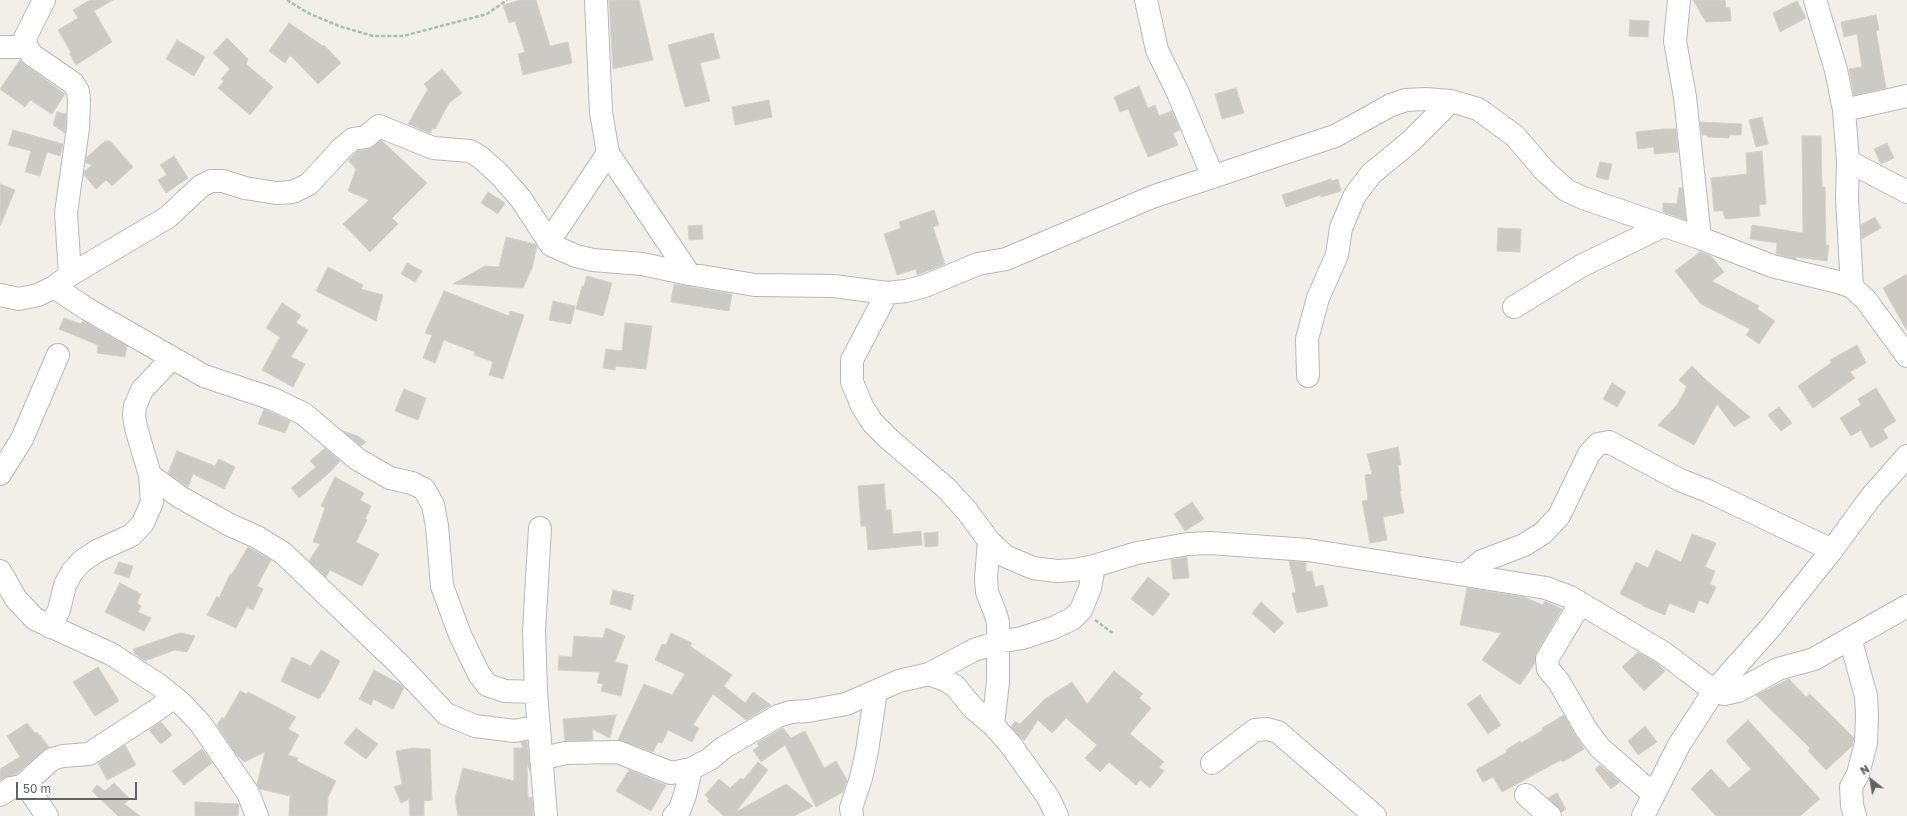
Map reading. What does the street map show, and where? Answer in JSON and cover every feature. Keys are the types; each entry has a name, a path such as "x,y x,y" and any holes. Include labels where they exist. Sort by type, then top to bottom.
{"street":[{"path":"44,0 25,38 27,47 32,55 73,83 78,91 80,100 78,128 66,213 62,281 88,309 172,358 204,376 273,399 304,414 357,459 390,478 412,483 424,489 432,505 437,526 442,586 460,635 479,674 487,685 493,687 516,692 536,692"},
{"path":"596,0 600,112 608,153 689,274"},
{"path":"1146,0 1157,50 1178,93 1213,177"},
{"path":"1679,0 1675,41 1685,97 1700,238"},
{"path":"1815,0 1836,70 1844,110 1848,161 1847,200 1852,288"},
{"path":"0,47 27,47"},
{"path":"1844,110 1907,96"},
{"path":"0,295 19,299 38,295 168,217 201,186 211,181 223,181 245,188 276,193 293,192 309,184 342,148 353,139 366,137 379,126 433,148 470,151 480,157 499,174 521,198 551,245 576,256 593,260 642,264 689,274 755,285 834,286 886,293 906,291 925,286 978,264 1006,259 1152,197 1335,136 1391,105 1406,100 1452,101 1464,103 1478,109 1515,136 1544,170 1566,190 1589,200 1700,238 1772,266 1838,282 1852,288 1866,300 1907,356"},
{"path":"1308,376 1306,339 1318,298 1337,255 1341,228 1355,195 1371,174 1411,141 1452,101"},
{"path":"547,239 556,231 608,153"},
{"path":"1848,161 1907,192"},
{"path":"1514,306 1582,266 1663,226"},
{"path":"886,293 852,360 852,382 862,406 872,422 889,439 946,488 967,511 989,541 1005,556 1033,568 1057,571 1094,566 1137,553 1188,544 1210,543 1308,550 1546,588 1562,593 1664,653 1714,691 1724,694 1731,694 1767,674 1814,659 1907,606"},
{"path":"0,474 22,439 58,355"},
{"path":"50,627 59,610 65,585 72,572 82,561 97,551 132,535 143,523 152,502 150,475 136,428 134,415 135,406 142,390 172,358"},
{"path":"1466,575 1482,561 1524,545 1543,533 1559,516 1589,454 1598,444 1609,442 1680,480 1708,491 1832,550"},
{"path":"1642,816 1679,745 1714,691 1770,628 1832,550 1871,497 1907,456"},
{"path":"150,475 180,497 230,525 257,537 283,553 398,663 446,714 475,726 515,731 539,726"},
{"path":"540,528 534,631 536,692 546,816"},
{"path":"989,541 986,578 987,592 996,615 998,642 998,682 993,725"},
{"path":"541,759 565,753 618,752 671,772 691,769 710,759 723,748 778,716 791,712 808,711 846,704 899,682 929,674 974,650 998,642 1022,638 1047,630 1072,619 1082,610 1090,588 1094,566"},
{"path":"0,571 16,599 35,619 111,654 159,685 174,697 200,723 248,794 257,816"},
{"path":"1580,604 1547,659 1548,669 1559,682 1599,747 1653,794"},
{"path":"1850,638 1866,696 1866,743 1858,774 1851,787 1855,816"},
{"path":"929,674 945,680 955,686 973,708 993,725 1025,763 1048,797 1057,816"},
{"path":"852,816 851,808 860,784 867,751 876,691"},
{"path":"0,795 10,788 22,786 52,759 63,756 89,754 174,697"},
{"path":"1212,763 1255,730 1267,729 1278,732 1375,816"},
{"path":"674,816 679,812 685,796 691,769"},
{"path":"22,786 30,791 47,816"},
{"path":"1526,795 1550,816"}],"path":[{"path":"287,0 308,13 327,21 373,36 403,36 487,14 507,0"}],"building":[{"path":"90,0 113,0 94,11 112,42 76,65 69,53 71,52 58,30 78,18 73,10"},
{"path":"520,0 536,0 550,46 568,42 572,63 523,75 518,54 525,52 515,21 509,23 503,5"},
{"path":"609,0 639,0 653,60 613,69"},
{"path":"1693,0 1725,0 1726,8 1730,8 1731,21 1706,22"},
{"path":"1797,1 1806,18 1780,32 1773,13"},
{"path":"1876,15 1879,30 1876,31 1886,88 1854,95 1849,69 1862,67 1857,34 1844,37 1841,22"},
{"path":"1630,20 1649,21 1648,37 1629,36"},
{"path":"289,23 323,46 324,45 341,63 318,84 290,55 285,63 269,51"},
{"path":"713,33 720,58 700,63 710,101 685,107 668,45"},
{"path":"227,38 248,59 246,64 273,87 250,115 218,88 224,81 221,79 230,69 213,53"},
{"path":"177,40 205,57 194,76 166,59"},
{"path":"20,60 65,94 52,114 30,100 25,107 0,89"},
{"path":"442,69 462,93 449,103 435,129 433,128 430,133 408,124 428,89 424,84"},
{"path":"1139,86 1148,108 1155,105 1159,116 1172,111 1180,130 1173,133 1178,145 1148,157 1128,109 1120,112 1114,97"},
{"path":"1236,88 1244,113 1222,119 1215,94"},
{"path":"769,100 772,117 735,125 732,107"},
{"path":"57,112 66,114 65,133 53,125"},
{"path":"1762,117 1768,144 1756,147 1749,120"},
{"path":"1700,122 1742,124 1741,135 1729,135 1729,138 1708,137 1707,135 1702,135"},
{"path":"1676,129 1678,152 1654,154 1654,147 1638,149 1636,132"},
{"path":"13,130 63,144 60,156 47,152 40,176 25,172 31,151 8,145"},
{"path":"1802,136 1821,136 1822,187 1825,187 1826,245 1829,245 1827,261 1796,257 1796,259 1776,254 1777,243 1750,239 1752,225 1803,233"},
{"path":"381,140 427,183 392,218 398,224 370,252 343,224 369,200 348,191 356,169 348,160 358,151 368,149"},
{"path":"105,141 110,141 133,167 112,186 106,180 96,189 84,175 84,172 92,165 86,163 86,158"},
{"path":"1887,143 1894,158 1881,164 1874,149"},
{"path":"1762,151 1766,204 1759,205 1760,216 1725,219 1723,211 1714,211 1711,178 1747,174 1746,153"},
{"path":"174,156 188,178 166,193 158,180 167,175 160,165"},
{"path":"1600,162 1612,164 1608,180 1596,177"},
{"path":"1331,179 1332,181 1338,179 1341,191 1321,197 1320,195 1286,207 1282,195"},
{"path":"0,184 15,190 0,226"},
{"path":"1679,188 1682,188 1686,220 1663,212 1663,203 1677,204"},
{"path":"488,192 505,203 498,214 481,203"},
{"path":"934,210 939,225 933,227 945,264 917,275 916,269 897,275 884,234 901,228 899,222"},
{"path":"1875,217 1881,228 1862,239 1861,225"},
{"path":"702,225 703,239 689,240 688,226"},
{"path":"1498,228 1521,229 1520,252 1497,251"},
{"path":"506,237 535,244 537,246 532,268 523,288 453,284 485,266 499,267"},
{"path":"1700,252 1711,256 1724,272 1712,281 1759,306 1757,309 1775,321 1759,344 1746,335 1750,329 1701,304 1675,271"},
{"path":"407,263 422,271 415,282 401,274"},
{"path":"328,267 363,285 361,289 383,295 376,321 316,291"},
{"path":"1907,274 1907,331 1883,288"},
{"path":"587,276 612,283 603,316 576,309 582,286 584,286"},
{"path":"674,284 732,294 729,311 671,302"},
{"path":"444,291 509,316 510,311 524,315 503,379 489,375 493,362 474,355 475,352 444,340 435,363 423,358 432,335 425,333"},
{"path":"553,301 575,306 571,324 549,320"},
{"path":"282,303 301,315 296,323 308,330 291,357 305,364 293,387 262,370 280,337 266,328"},
{"path":"64,318 81,324 83,321 127,346 125,357 97,353 98,345 59,329"},
{"path":"625,323 652,326 646,369 616,366 615,370 603,368 606,349 622,351"},
{"path":"1857,345 1866,363 1850,372 1855,378 1813,408 1798,386 1831,363 1830,360"},
{"path":"1692,366 1706,380 1750,417 1734,427 1717,404 1694,445 1658,425 1677,405 1687,387 1679,380"},
{"path":"1612,383 1626,392 1617,407 1603,399"},
{"path":"1876,388 1896,421 1883,429 1888,438 1871,448 1861,430 1851,436 1840,418 1861,405 1858,399"},
{"path":"404,389 426,398 418,420 395,411"},
{"path":"1779,407 1792,423 1781,431 1768,415"},
{"path":"264,409 290,421 285,433 258,424"},
{"path":"343,431 358,436 366,442 361,446"},
{"path":"1398,447 1401,464 1398,465 1400,491 1404,513 1383,517 1387,540 1370,543 1362,501 1368,500 1365,475 1372,474 1367,454"},
{"path":"325,448 340,461 328,474 299,498 291,488 316,467 310,461"},
{"path":"177,451 215,466 219,459 235,467 224,489 193,474 188,487 168,473"},
{"path":"335,477 364,493 360,500 371,506 365,519 367,520 356,542 379,554 362,586 330,570 326,577 309,561 320,544 313,542 325,508 321,506"},
{"path":"884,484 886,510 891,510 893,534 921,531 922,545 868,550 866,526 861,526 858,486"},
{"path":"1192,502 1204,519 1185,531 1174,514"},
{"path":"938,532 938,546 925,547 924,533"},
{"path":"1692,534 1716,543 1705,567 1715,571 1710,584 1716,587 1708,604 1699,600 1694,613 1669,603 1665,615 1620,594 1636,562 1648,568 1656,550 1681,562"},
{"path":"248,547 271,560 257,586 263,589 253,610 247,607 236,628 207,615 217,596 219,598 230,574 232,574"},
{"path":"1187,557 1189,578 1173,579 1171,560"},
{"path":"1289,561 1306,562 1306,572 1312,571 1315,587 1323,585 1328,606 1297,613 1292,593 1296,592"},
{"path":"119,562 133,566 129,578 114,573"},
{"path":"1148,577 1170,594 1153,616 1131,599"},
{"path":"120,583 141,594 137,603 141,606 138,612 151,618 144,631 105,612"},
{"path":"1467,588 1524,597 1543,605 1545,601 1562,609 1536,653 1535,663 1520,685 1482,660 1501,633 1460,625"},
{"path":"613,590 634,595 631,610 610,604"},
{"path":"1261,602 1284,623 1274,633 1252,613"},
{"path":"606,628 625,636 615,662 628,665 621,696 601,691 603,684 597,683 600,672 558,670 559,656 572,657 574,636 603,638"},
{"path":"180,633 195,636 187,652 175,650 145,661 135,654 133,649"},
{"path":"671,633 692,643 690,646 732,675 724,686 745,703 753,692 771,705 746,720 713,694 693,725 699,728 692,742 668,730 662,743 658,742 653,752 618,740 644,684 672,695 685,674 655,660 662,644 666,645"},
{"path":"321,650 340,661 319,699 281,681 292,657 311,666"},
{"path":"1638,652 1657,663 1665,671 1644,691 1622,667"},
{"path":"98,667 119,701 95,716 73,682"},
{"path":"374,670 400,684 404,688 393,709 373,699 371,705 359,699"},
{"path":"1114,671 1143,694 1139,698 1151,708 1130,734 1164,762 1159,767 1164,771 1150,788 1140,780 1136,785 1109,762 1100,772 1085,758 1097,745 1066,718 1052,733 1038,720 1024,741 1011,727 1015,721 1020,724 1045,699 1072,682 1087,704"},
{"path":"1789,679 1806,697 1810,694 1854,738 1852,746 1826,770 1808,751 1810,748 1756,695"},
{"path":"240,691 247,694 248,692 296,717 288,729 299,735 288,755 298,758 297,761 336,781 328,797 327,816 289,816 290,796 260,789 257,784 265,752 244,762 236,754 217,725 222,717 224,719"},
{"path":"1480,695 1501,725 1488,734 1467,704"},
{"path":"616,715 610,738 592,729 593,740 565,741 563,719"},
{"path":"1564,715 1584,749 1563,762 1561,760 1502,792 1493,777 1483,782 1476,770 1507,752 1506,750 1520,741 1521,743 1543,730 1542,728"},
{"path":"1748,720 1820,799 1800,816 1716,816 1691,789 1711,769 1729,788 1751,769 1726,741"},
{"path":"161,722 172,735 161,744 149,730"},
{"path":"27,723 35,733 37,732 40,735 49,747 16,774 0,780 0,769 20,757 7,736"},
{"path":"1645,726 1657,742 1638,755 1628,741"},
{"path":"356,728 378,744 366,759 344,743"},
{"path":"783,728 791,738 805,731 824,768 836,761 847,780 843,792 816,807 785,745 761,762 753,750 759,746 757,743"},
{"path":"527,741 530,771 527,764 528,798 532,797 533,816 458,816 455,798 463,768 514,781 514,748 523,748 521,742"},
{"path":"125,745 136,765 107,780 98,763"},
{"path":"413,748 430,749 432,800 424,801 424,816 410,816 409,799 401,803 394,787 402,784 396,751"},
{"path":"202,749 212,763 184,785 172,771"},
{"path":"758,762 768,770 736,812 786,784 813,806 794,816 724,816 707,801 709,799 705,795 719,779 730,788 741,778 743,780"},
{"path":"1600,765 1620,782 1611,789 1595,769"},
{"path":"629,770 666,785 651,811 616,791"},
{"path":"114,783 130,799 124,804 140,816 118,816 92,791 97,785 105,791"},
{"path":"1557,793 1566,809 1562,812 1548,798"},
{"path":"195,802 239,804 238,816 195,816"}]}
